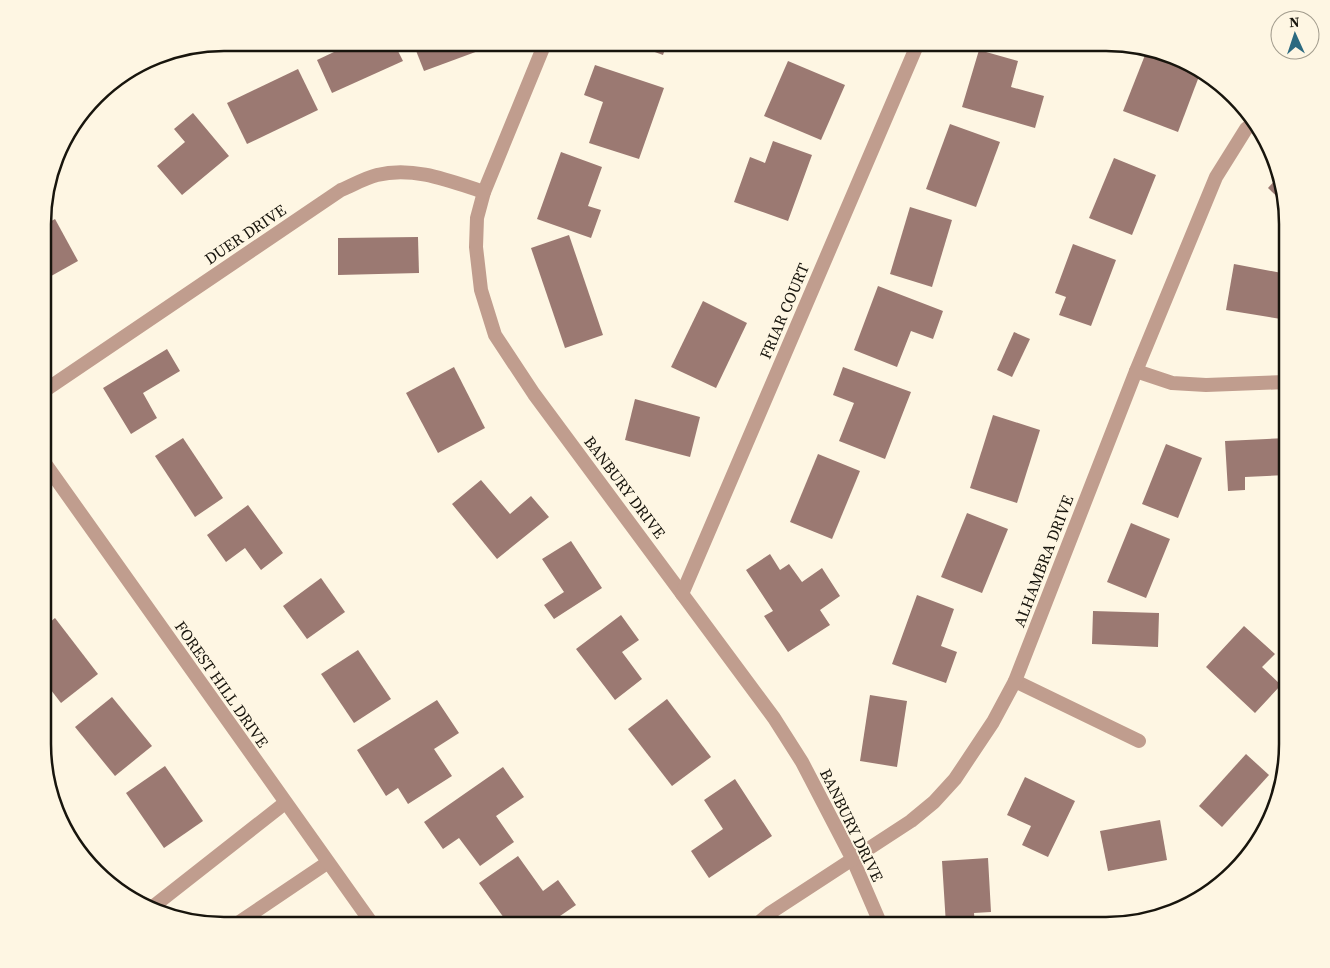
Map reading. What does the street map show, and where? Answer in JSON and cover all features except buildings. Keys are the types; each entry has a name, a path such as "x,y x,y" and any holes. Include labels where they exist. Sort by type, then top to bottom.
{"street":[{"name":"BANBURY DRIVE","path":"541,52 484,192 477,218 476,247 481,290 495,335 534,394 774,718 802,762 853,860 877,917"},
{"name":"FRIAR COURT","path":"682,594 914,52"},
{"name":"ALHAMBRA DRIVE","path":"766,917 911,822 934,802 960,771 993,722 1015,681 1136,371 1216,177 1249,127"},
{"name":"DUER DRIVE","path":"51,386 341,190 377,175 409,172 439,177 484,192"},
{"path":"1136,371 1172,383 1206,385 1278,382"},
{"name":"FOREST HILL DRIVE","path":"51,473 366,916"},
{"path":"1015,681 1139,741"},
{"path":"157,904 285,804"},
{"path":"248,916 327,863"}]}
